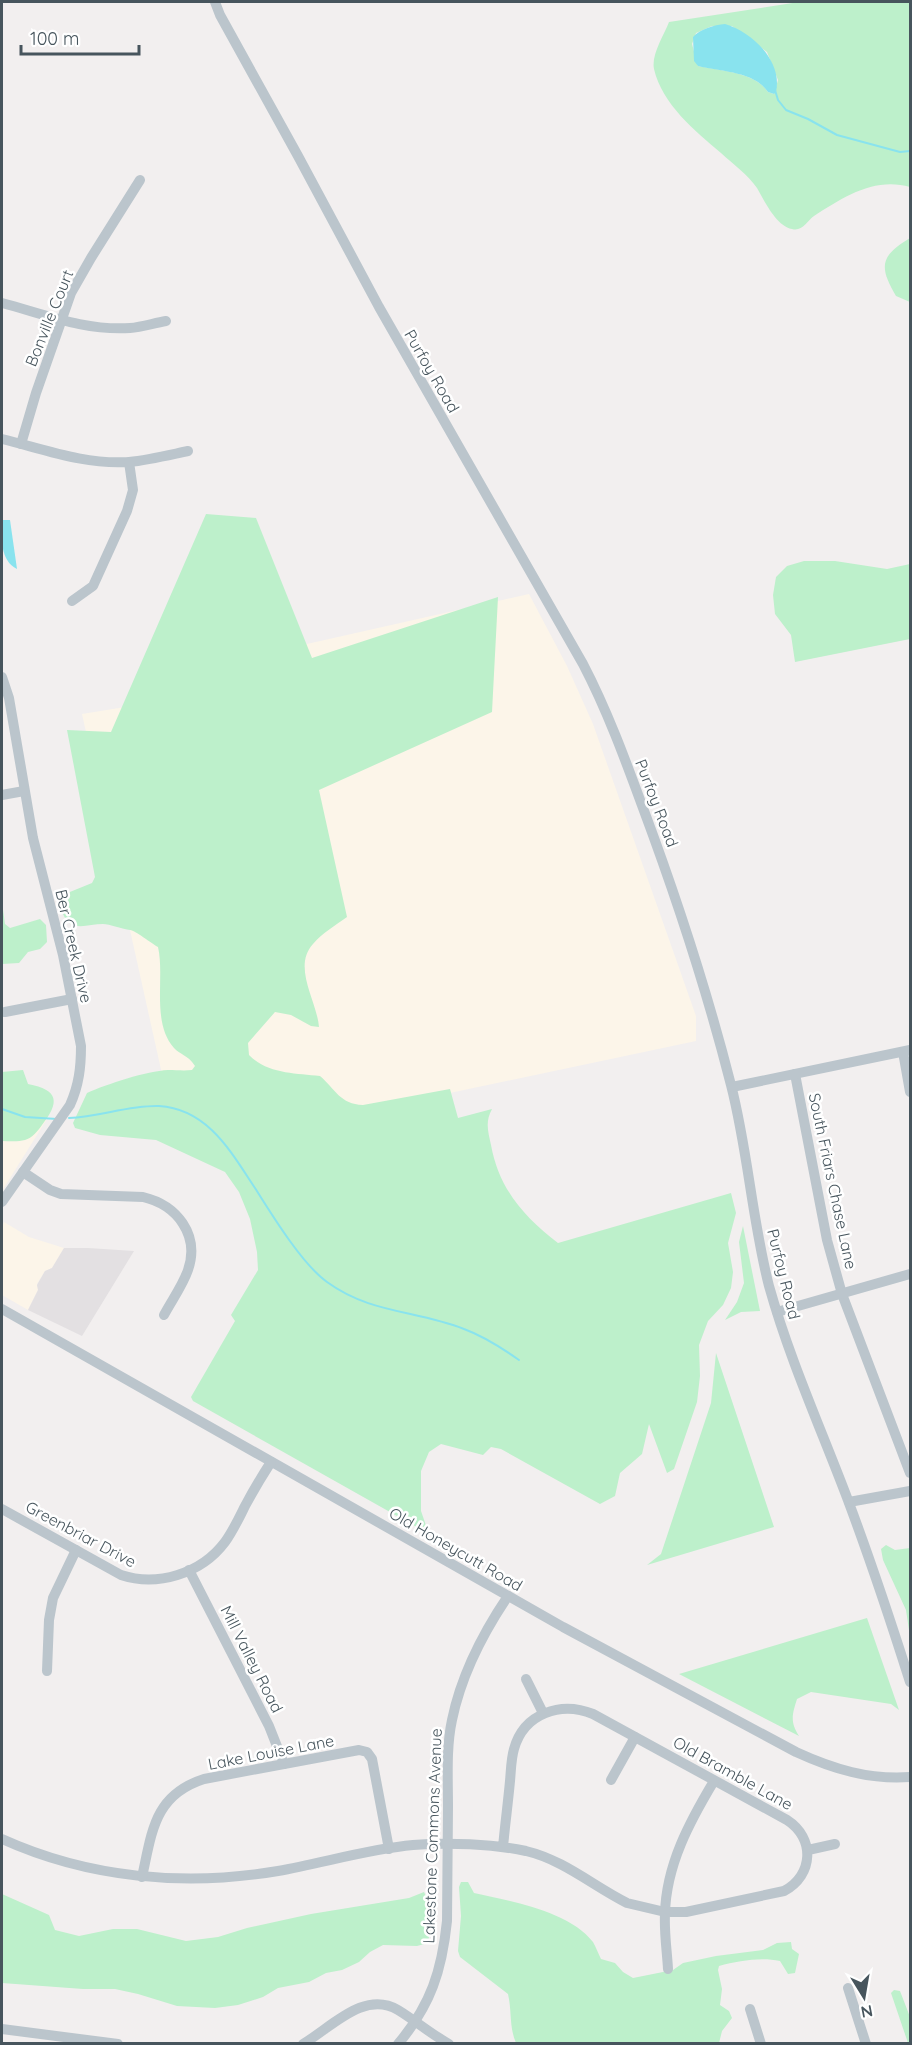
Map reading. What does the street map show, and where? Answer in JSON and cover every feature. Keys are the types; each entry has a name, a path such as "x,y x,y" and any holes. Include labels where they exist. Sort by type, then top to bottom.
{"street":[{"name":"Purfoy Road","path":"215,2 379,308 596,688 675,893 732,1088 753,1208 777,1312 819,1429 849,1502 910,1682"},
{"name":"Bonville Court","path":"21,444 71,293 140,180"},
{"path":"2,303 62,321 97,327 130,328 166,321"},
{"path":"2,439 93,461 129,462 188,451"},
{"path":"72,600 93,586 127,511 133,490 129,462"},
{"name":"Ber Creek Drive","path":"2,677 9,698 33,838 63,955 81,1046 81,1066 77,1086 65,1113 2,1202"},
{"path":"2,795 24,791"},
{"path":"5,1012 72,999"},
{"path":"732,1088 907,1051 910,1092"},
{"name":"South Friars Chase Lane","path":"795,1074 828,1240 842,1294 910,1473"},
{"path":"23,1172 50,1190 61,1194 143,1197 155,1200 174,1212 189,1236 191,1256 187,1272 164,1315"},
{"path":"777,1312 910,1274"},
{"name":"Old Honeycutt Road","path":"2,1309 508,1596 812,1760 843,1771 867,1776 910,1777"},
{"name":"Greenbriar Drive","path":"2,1509 121,1575 141,1580 159,1580 189,1570 209,1557 224,1543 271,1462"},
{"path":"849,1502 910,1491"},
{"path":"47,1671 49,1620 53,1598 76,1550"},
{"name":"Mill Valley Road","path":"189,1570 269,1726 284,1764"},
{"name":"Lakestone Commons Avenue","path":"398,2043 416,2022 433,1990 441,1966 444,1945 448,1755 455,1707 471,1661 508,1596"},
{"path":"503,1847 514,1748 528,1724 543,1713 526,1679"},
{"name":"Old Bramble Lane","path":"543,1713 567,1708 585,1711 794,1824 803,1834 808,1850"},
{"path":"611,1780 635,1737"},
{"name":"Lake Louise Lane","path":"142,1877 155,1821 164,1806 178,1792 193,1783 359,1750 367,1752 372,1759 389,1849"},
{"path":"668,1969 665,1912 671,1870 680,1846 714,1781"},
{"path":"2,1839 68,1862 142,1877 183,1879 241,1876 414,1845 503,1847 551,1859 627,1903 665,1912 686,1912 784,1891 796,1883 804,1872 808,1850 835,1844"},
{"path":"848,1988 866,2043"},
{"path":"303,2043 354,2010 368,2004 389,2006 449,2043"},
{"path":"750,2009 761,2043"},
{"path":"2,2029 118,2043"}],"shaded area":[{"path":"529,594 567,666 593,724 696,1016 696,1041 360,1112 178,1146 82,714 304,678 298,646"},
{"path":"2,1090 47,1119 2,1191"},
{"path":"4,1222 29,1237 64,1248 52,1268 45,1271 37,1284 38,1290 28,1310 2,1295 2,1227"},
{"path":"64,1248 134,1251 82,1336 28,1310 45,1271 52,1268"}],"green space":[{"path":"799,2 910,2 910,187 884,185 872,187 837,202 814,216 799,229 786,227 771,212 749,179 690,126 664,94 658,82 654,63 656,51 669,22","holes":["712,26 732,26 767,52 778,80 774,94 746,76 698,66 692,44 696,33"]},
{"path":"910,238 910,302 896,296 887,276 885,262 893,250"},
{"path":"206,514 256,518 312,658 498,597 492,712 319,790 347,917 321,936 307,953 305,974 319,1027 311,1026 291,1015 275,1012 248,1043 249,1055 273,1069 320,1076 344,1099 355,1104 363,1105 450,1089 458,1118 492,1109 488,1118 488,1131 500,1175 524,1212 558,1243 731,1193 736,1213 728,1243 733,1272 731,1288 723,1305 708,1321 699,1345 700,1376 697,1402 674,1469 667,1473 649,1424 642,1454 620,1473 615,1496 600,1504 501,1449 491,1447 483,1455 441,1444 429,1452 421,1471 421,1511 429,1534 193,1401 191,1397 235,1321 231,1315 258,1270 257,1252 250,1219 239,1192 225,1172 156,1140 100,1135 75,1128 73,1123 87,1093 138,1075 168,1070 192,1070 195,1066 174,1048 163,1025 158,947 130,930 106,924 75,926 70,924 63,914 59,901 60,896 92,883 95,877 67,730 111,732"},
{"path":"804,561 835,561 887,569 910,564 910,639 795,662 791,635 775,614 773,595 776,577 787,566"},
{"path":"2,902 5,924 10,928 40,919 46,925 47,942 40,949 28,952 19,963 2,964"},
{"path":"23,1070 28,1084 46,1090 51,1094 54,1104 39,1130 28,1139 2,1141 2,1072"},
{"path":"743,1226 760,1311 741,1312 725,1320 737,1302 744,1283 739,1242"},
{"path":"716,1353 774,1527 647,1565 661,1554 711,1403"},
{"path":"886,1545 895,1550 910,1548 910,1637 906,1610 883,1560 881,1549"},
{"path":"867,1618 899,1710 891,1704 811,1692 797,1699 795,1705 793,1722 799,1736 679,1674"},
{"path":"461,1882 468,1882 474,1893 538,1909 569,1922 593,1942 601,1959 615,1963 633,1978 673,1970 683,1963 763,1950 777,1943 791,1942 792,1949 799,1954 795,1973 788,1974 780,1961 765,1959 719,1966 722,1989 720,2005 729,2011 732,2018 722,2031 719,2043 516,2043 512,2031 508,1994 460,1957 458,1951"},
{"path":"424,1892 430,1917 428,1943 417,1946 383,1945 370,1952 359,1962 342,1970 326,1973 309,1982 278,1988 263,1997 238,2005 215,2008 177,2006 115,1989 2,1983 2,1894 49,1915 55,1930 79,1936 113,1929 137,1929 186,1941 218,1937 311,1914 409,1898"},
{"path":"894,1990 900,1991 910,2017 910,2043 908,2043 891,1993"}],"water":[{"path":"725,24 755,41 770,59 777,81 774,94 746,76 698,66 694,61 693,37 708,28"},
{"path":"2,520 10,520 17,569 7,560 3,548"}],"waterway":[{"path":"775,90 778,100 786,110 837,135 900,152 910,151"},
{"path":"69,1118 148,1106 176,1109 191,1115 205,1124 227,1147 288,1238 308,1264 327,1282 360,1300 377,1306 446,1323 471,1332 519,1360"},
{"path":"2,1109 25,1117 57,1119"}]}
